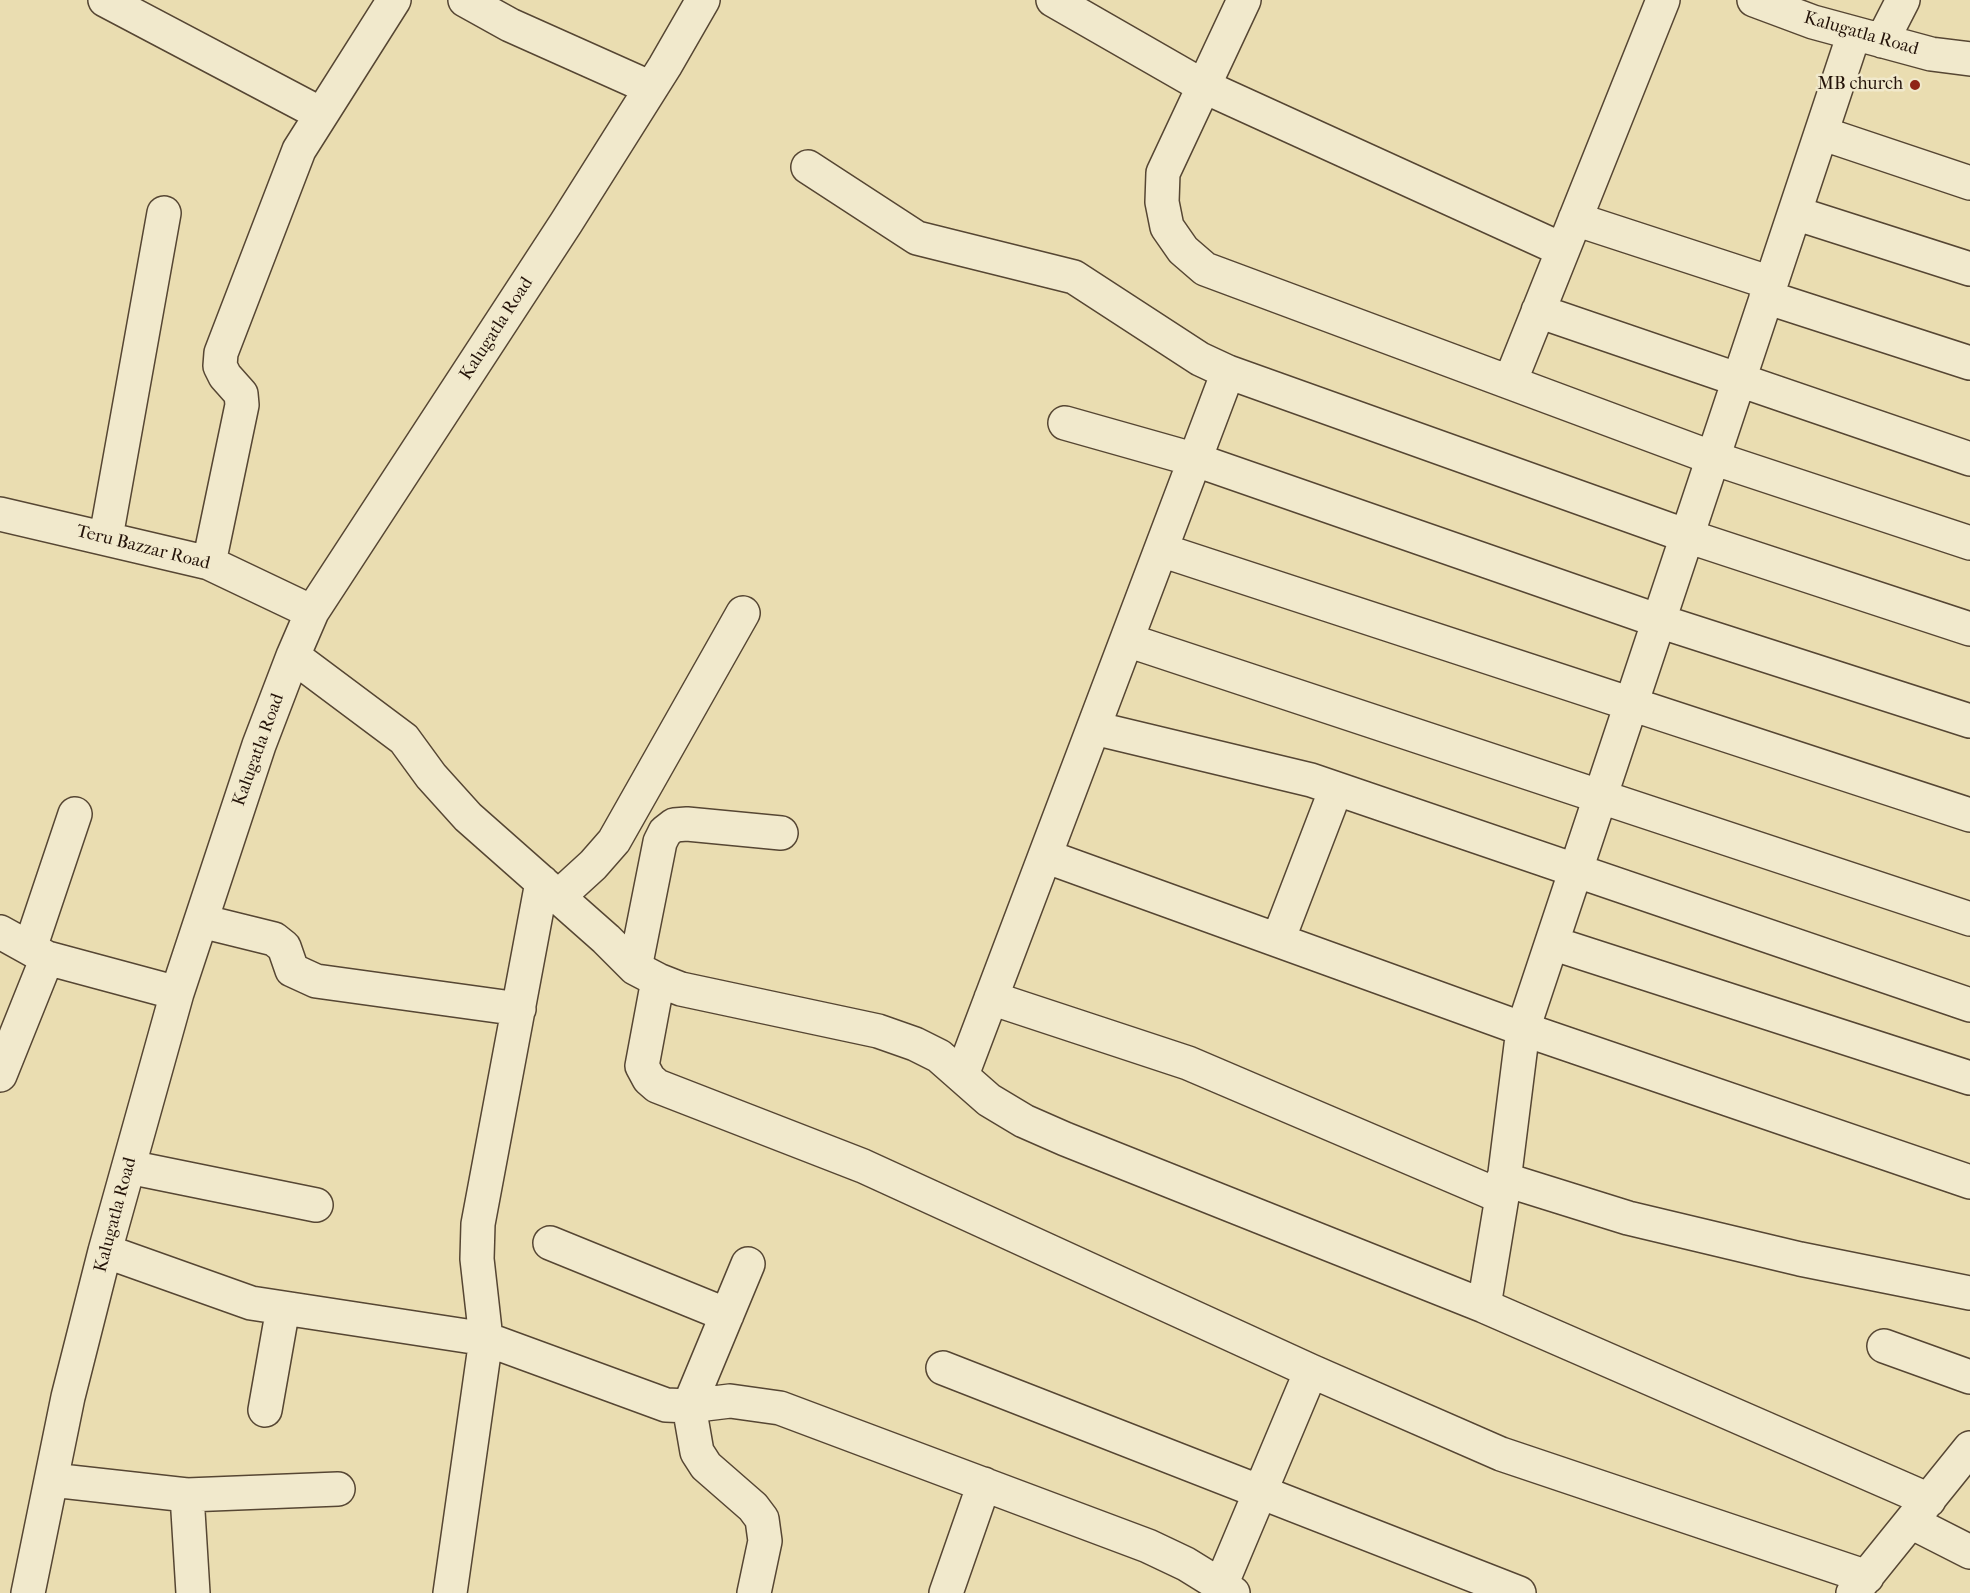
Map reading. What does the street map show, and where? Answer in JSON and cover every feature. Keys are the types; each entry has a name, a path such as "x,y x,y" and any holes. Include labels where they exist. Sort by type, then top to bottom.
{"street":[{"path":"105,0 321,114"},
{"path":"210,563 242,405 241,394 225,376 220,366 220,353 299,150 394,0"},
{"path":"465,0 510,25 651,88"},
{"name":"Kalugatla Road","path":"28,1593 69,1397 105,1251 177,993 259,745 293,656 312,612 651,88 703,0"},
{"path":"1053,0 1203,86 1563,250"},
{"path":"1244,0 1163,173 1162,202 1167,227 1183,250 1205,269 1713,458 1970,543"},
{"path":"1510,382 1663,0"},
{"name":"Kalugatla Road","path":"1754,0 1813,22 1931,54 1970,59"},
{"path":"1484,1306 1523,1029 1821,133 1868,37 1903,0"},
{"path":"1821,133 1970,183"},
{"path":"808,166 917,238 1074,278 1200,359 1228,372 1687,536 1970,629"},
{"path":"105,537 164,213"},
{"path":"1795,213 1970,269"},
{"path":"1575,219 1970,363"},
{"path":"1538,310 1970,459"},
{"path":"962,1075 1228,372"},
{"path":"1065,423 1196,460 1659,621 1970,722"},
{"name":"Teru Bazzar Road","path":"0,514 210,563 312,612"},
{"path":"1161,550 1970,816"},
{"path":"450,1593 486,1339 477,1259 478,1224 519,1009 550,889 592,865 614,841 743,613"},
{"path":"1127,640 1970,919"},
{"path":"293,656 404,739 448,798 646,974 681,989 878,1031 939,1056 989,1100 1024,1121 1484,1306 1920,1511 1970,1552"},
{"path":"1094,728 1267,768 1336,789 1970,1005"},
{"path":"1278,940 1336,789"},
{"path":"0,1075 39,953 75,814"},
{"path":"781,833 687,824 674,825 665,832 660,842 646,974 642,1066 649,1079 657,1086 873,1170 1311,1371 1501,1454 1860,1585 1970,1448"},
{"path":"1045,856 1523,1029 1970,1182"},
{"path":"201,921 274,939 284,947 292,970 316,981 519,1009"},
{"path":"0,932 39,953 177,993"},
{"path":"1552,943 1970,1078"},
{"path":"991,998 1188,1063 1502,1188 1800,1259 1970,1293"},
{"path":"129,1167 316,1205"},
{"path":"550,1243 727,1315"},
{"path":"105,1251 223,1295 283,1308 486,1339 666,1405 688,1406 730,1401 780,1408 1148,1546 1209,1585 1260,1492 1311,1371"},
{"path":"748,1264 688,1406 697,1452 706,1466 753,1507 762,1520 765,1541 754,1593"},
{"path":"265,1410 283,1308"},
{"path":"1884,1346 1970,1377"},
{"path":"944,1368 1519,1593"},
{"path":"52,1480 188,1495 338,1489"},
{"path":"946,1593 984,1484"},
{"path":"188,1495 193,1593"}],"place":[{"name":"MB church","path":"1915,85"}]}
